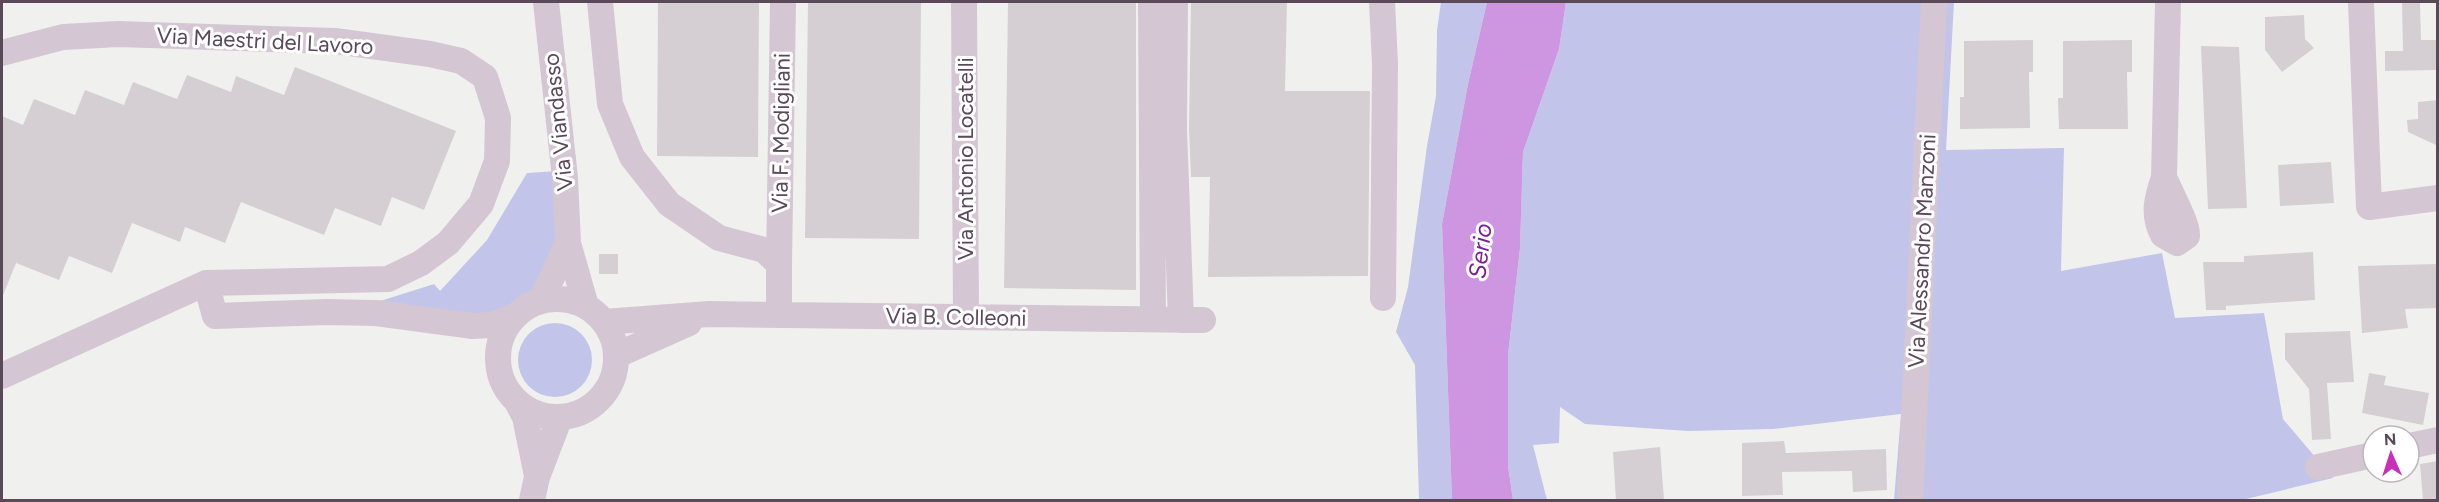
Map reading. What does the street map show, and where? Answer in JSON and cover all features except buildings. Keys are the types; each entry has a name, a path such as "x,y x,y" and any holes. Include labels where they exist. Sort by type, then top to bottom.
{"street":[{"name":"Via Viandasso","path":"546,2 565,178 568,243 595,314"},
{"path":"600,2 610,104 632,157 669,204 719,238 764,250 779,264"},
{"name":"Via F. Modigliani","path":"779,315 783,2"},
{"name":"Via Antonio Locatelli","path":"964,2 966,317"},
{"path":"1151,2 1153,319"},
{"name":"Via B. Colleoni","path":"595,314 1192,320 1174,129 1175,2"},
{"path":"1382,2 1385,64 1383,298"},
{"name":"Via Alessandro Manzoni","path":"1910,501 1934,2"},
{"path":"2164,177 2169,2"},
{"path":"2361,2 2369,207 2438,198"},
{"name":"Via Maestri del Lavoro","path":"2,53 63,37 107,35 335,41 430,54 461,61 485,77 498,118 497,161 481,204 448,243 421,263 388,279 206,283 2,376"},
{"name":"Via Viandasso","path":"541,301 568,243"},
{"path":"206,283 215,316 376,313 473,326 491,325 514,317"},
{"path":"517,402 537,413 560,417 578,413 594,404 607,390 614,374 617,355 613,338 595,314 572,300 557,298 541,301 526,307 514,317 502,337 498,360 500,376 525,417 534,489"},
{"name":"Via B. Colleoni","path":"617,355 709,314"},
{"path":"446,321 498,360"},
{"path":"534,489 560,417"},
{"path":"2421,444 2438,440"},
{"path":"2318,467 2361,458"}],"shaded area":[{"path":"1441,2 1487,2 1468,84 1442,224 1452,500 1419,500 1415,365 1396,332 1408,287 1436,96 1437,30"},
{"path":"1566,2 1954,2 1946,150 2064,148 2061,271 2162,253 2175,318 2264,313 2283,419 2333,478 2242,500 1894,500 1901,414 1773,429 1688,431 1585,424 1560,407 1559,443 1533,445 1547,500 1513,500 1508,466 1508,355 1520,248 1523,152 1559,49"},
{"path":"558,171 557,242 530,298 503,320 374,303 434,284 440,291 487,240 527,173"},
{"path":"555,323 569,326 581,334 589,346 592,360 589,374 581,386 569,394 555,397 541,394 529,386 521,374 518,360 521,346 529,334 541,326"}],"water":[{"name":"Serio","path":"1487,2 1566,2 1559,49 1523,152 1520,248 1508,355 1508,466 1513,500 1452,500 1442,224 1468,84"}]}
